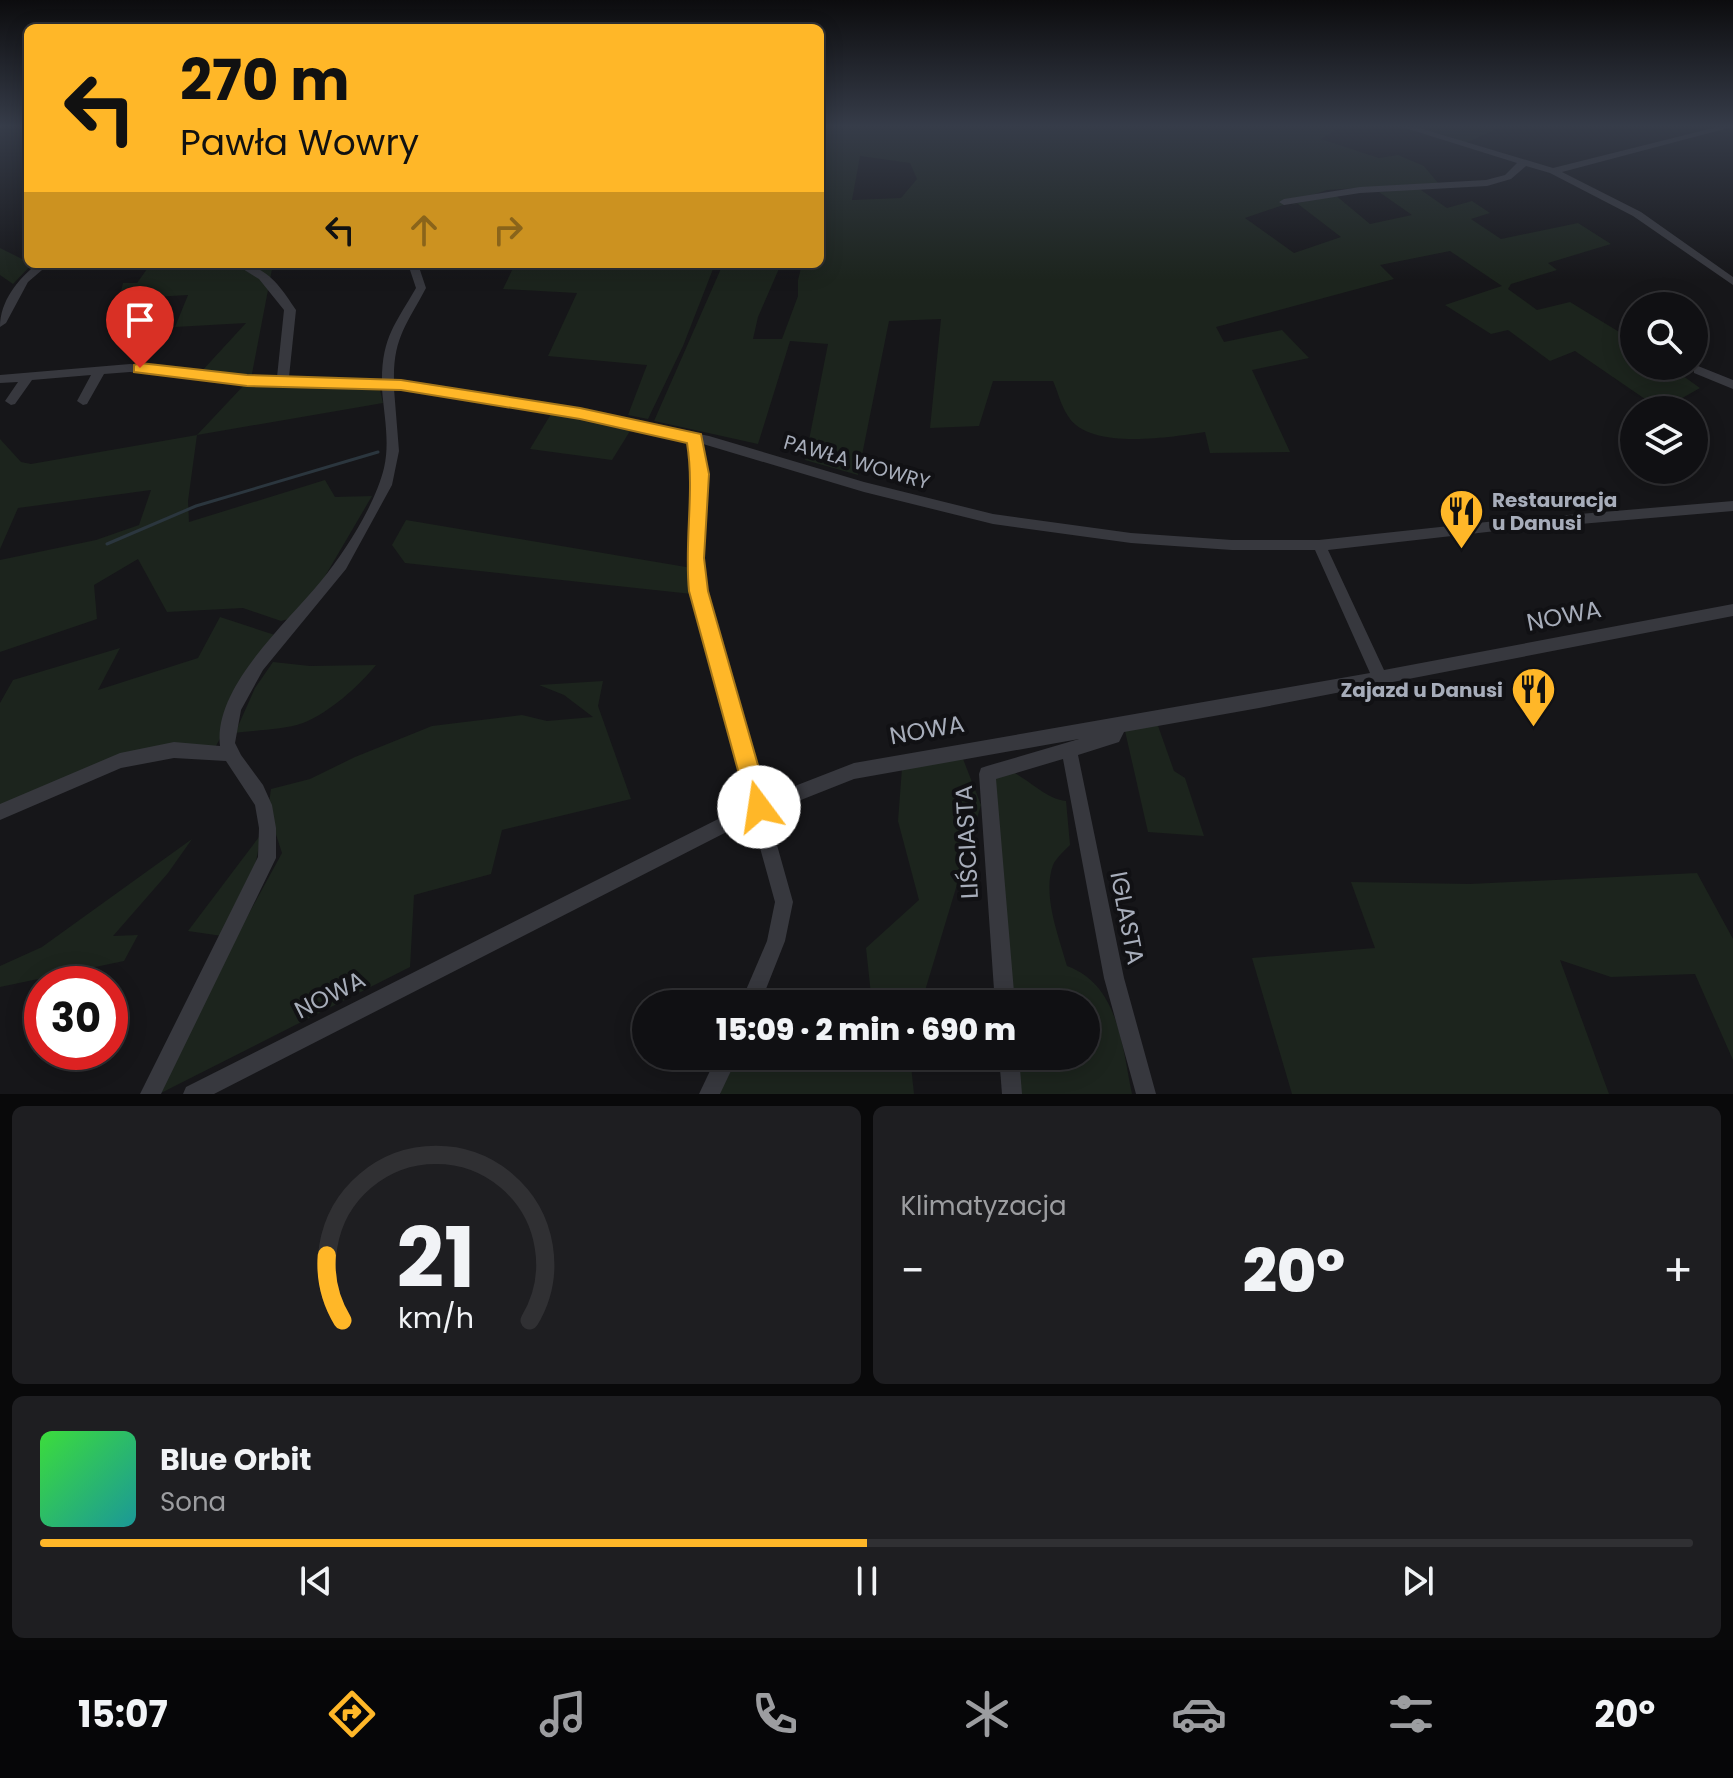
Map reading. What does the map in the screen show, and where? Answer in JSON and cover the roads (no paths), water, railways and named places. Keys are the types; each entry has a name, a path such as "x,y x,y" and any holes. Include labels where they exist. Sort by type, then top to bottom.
{"street":[{"path":"1284,202 1360,190 1496,181 1502,178"},
{"path":"1567,178 1637,214 1733,282"},
{"path":"1714,266 1733,264"},
{"path":"0,323 24,280 39,268"},
{"path":"251,268 271,283 290,310 292,322 283,382"},
{"path":"150,1094 267,858 267,819 261,797 226,740 232,708 260,663 341,565 386,483 393,457 394,434 388,385 390,347 421,288 414,268"},
{"name":"PAWŁA WOWRY","path":"0,379 140,368 283,382 388,385 580,414 695,438 864,487 993,519 1131,538 1232,545 1319,545 1733,506"},
{"path":"83,401 100,370"},
{"path":"1708,374 1733,385"},
{"path":"11,401 28,377"},
{"path":"695,438 701,474 695,558 698,591 784,902 783,919 756,990"},
{"path":"1319,545 1380,678"},
{"name":"NOWA","path":"193,1094 759,807 837,776 873,766 1380,678 1733,610"},
{"name":"LIŚCIASTA","path":"1004,990 987,774 1113,737 1120,724"},
{"path":"0,812 120,761 174,750 233,754"},
{"name":"IGLASTA","path":"1069,750 1114,978 1146,1094"},
{"path":"710,1093 721,1070"},
{"path":"1010,1070 1012,1094"}],"waterway":[{"path":"107,544 196,506 378,452"}],"place":[{"name":"Restauracja u Danusi","path":"1461,550"},
{"name":"Zajazd u Danusi","path":"1534,729"}]}
